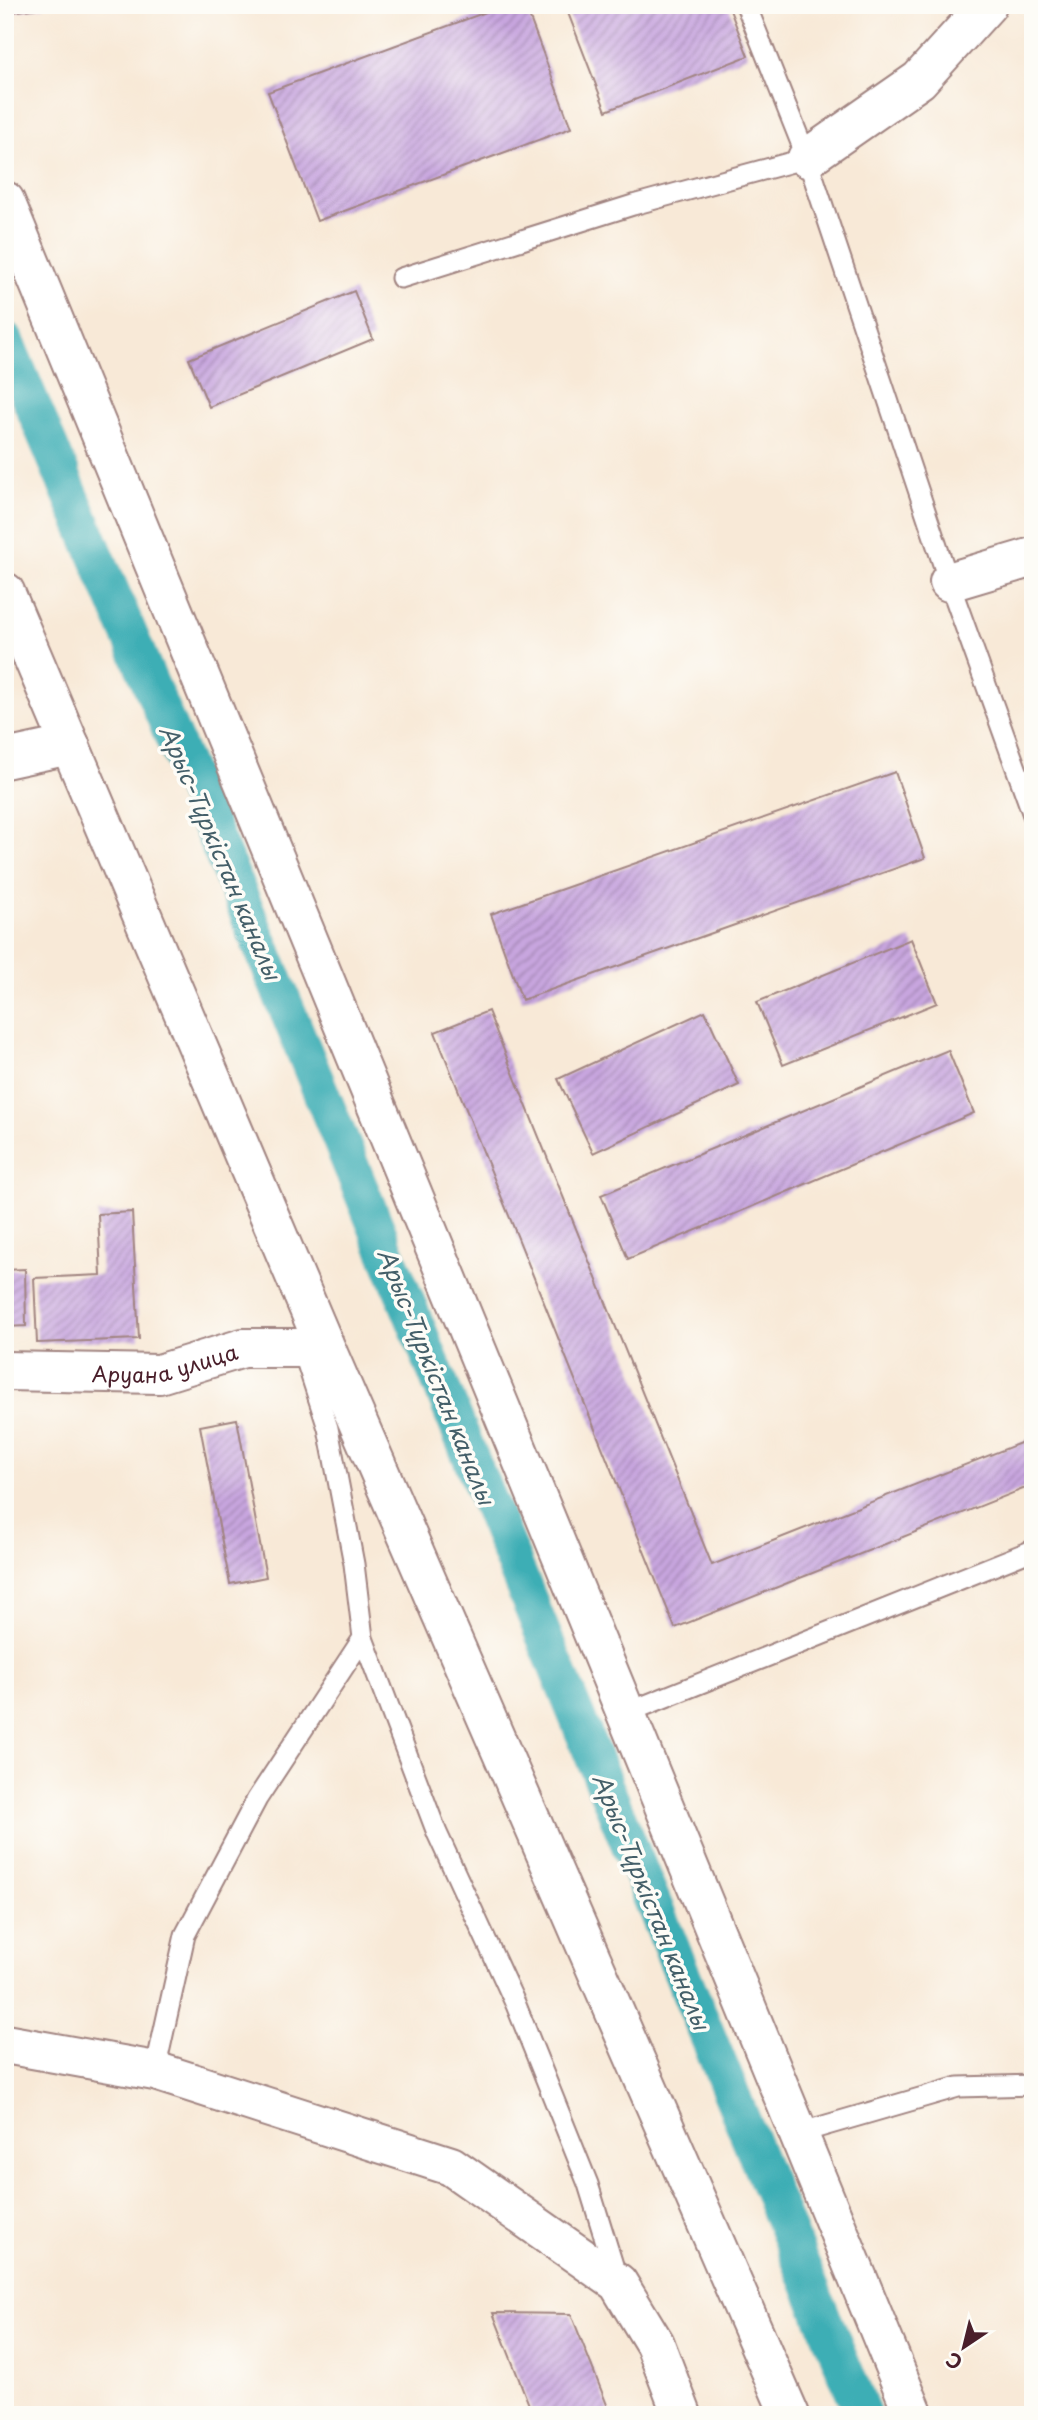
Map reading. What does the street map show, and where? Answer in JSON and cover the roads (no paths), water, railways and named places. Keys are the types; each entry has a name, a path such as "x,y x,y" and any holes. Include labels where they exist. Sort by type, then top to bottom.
{"street":[{"path":"807,158 919,80 987,5"},
{"path":"5,201 914,2415"},
{"path":"948,582 1033,557"},
{"path":"5,592 70,745 313,1345 790,2415"},
{"path":"5,759 70,745"},
{"name":"Аруана улица","path":"5,1371 159,1374 243,1348 313,1345"},
{"path":"5,2044 155,2071 451,2166 618,2283 655,2344 682,2415"}],"lane":[{"path":"746,5 807,158 948,582 1033,815"},
{"path":"401,278 633,205 807,158"},
{"path":"313,1345 354,1564 363,1638 437,1833 516,2005 588,2184 618,2283"},
{"path":"626,1713 1033,1550"},
{"path":"155,2071 185,1935 257,1799 363,1638"},
{"path":"799,2133 958,2087 1033,2085"}],"waterway":[{"name":"Арыс-Түркістан каналы","path":"5,340 249,917 863,2415"}]}
